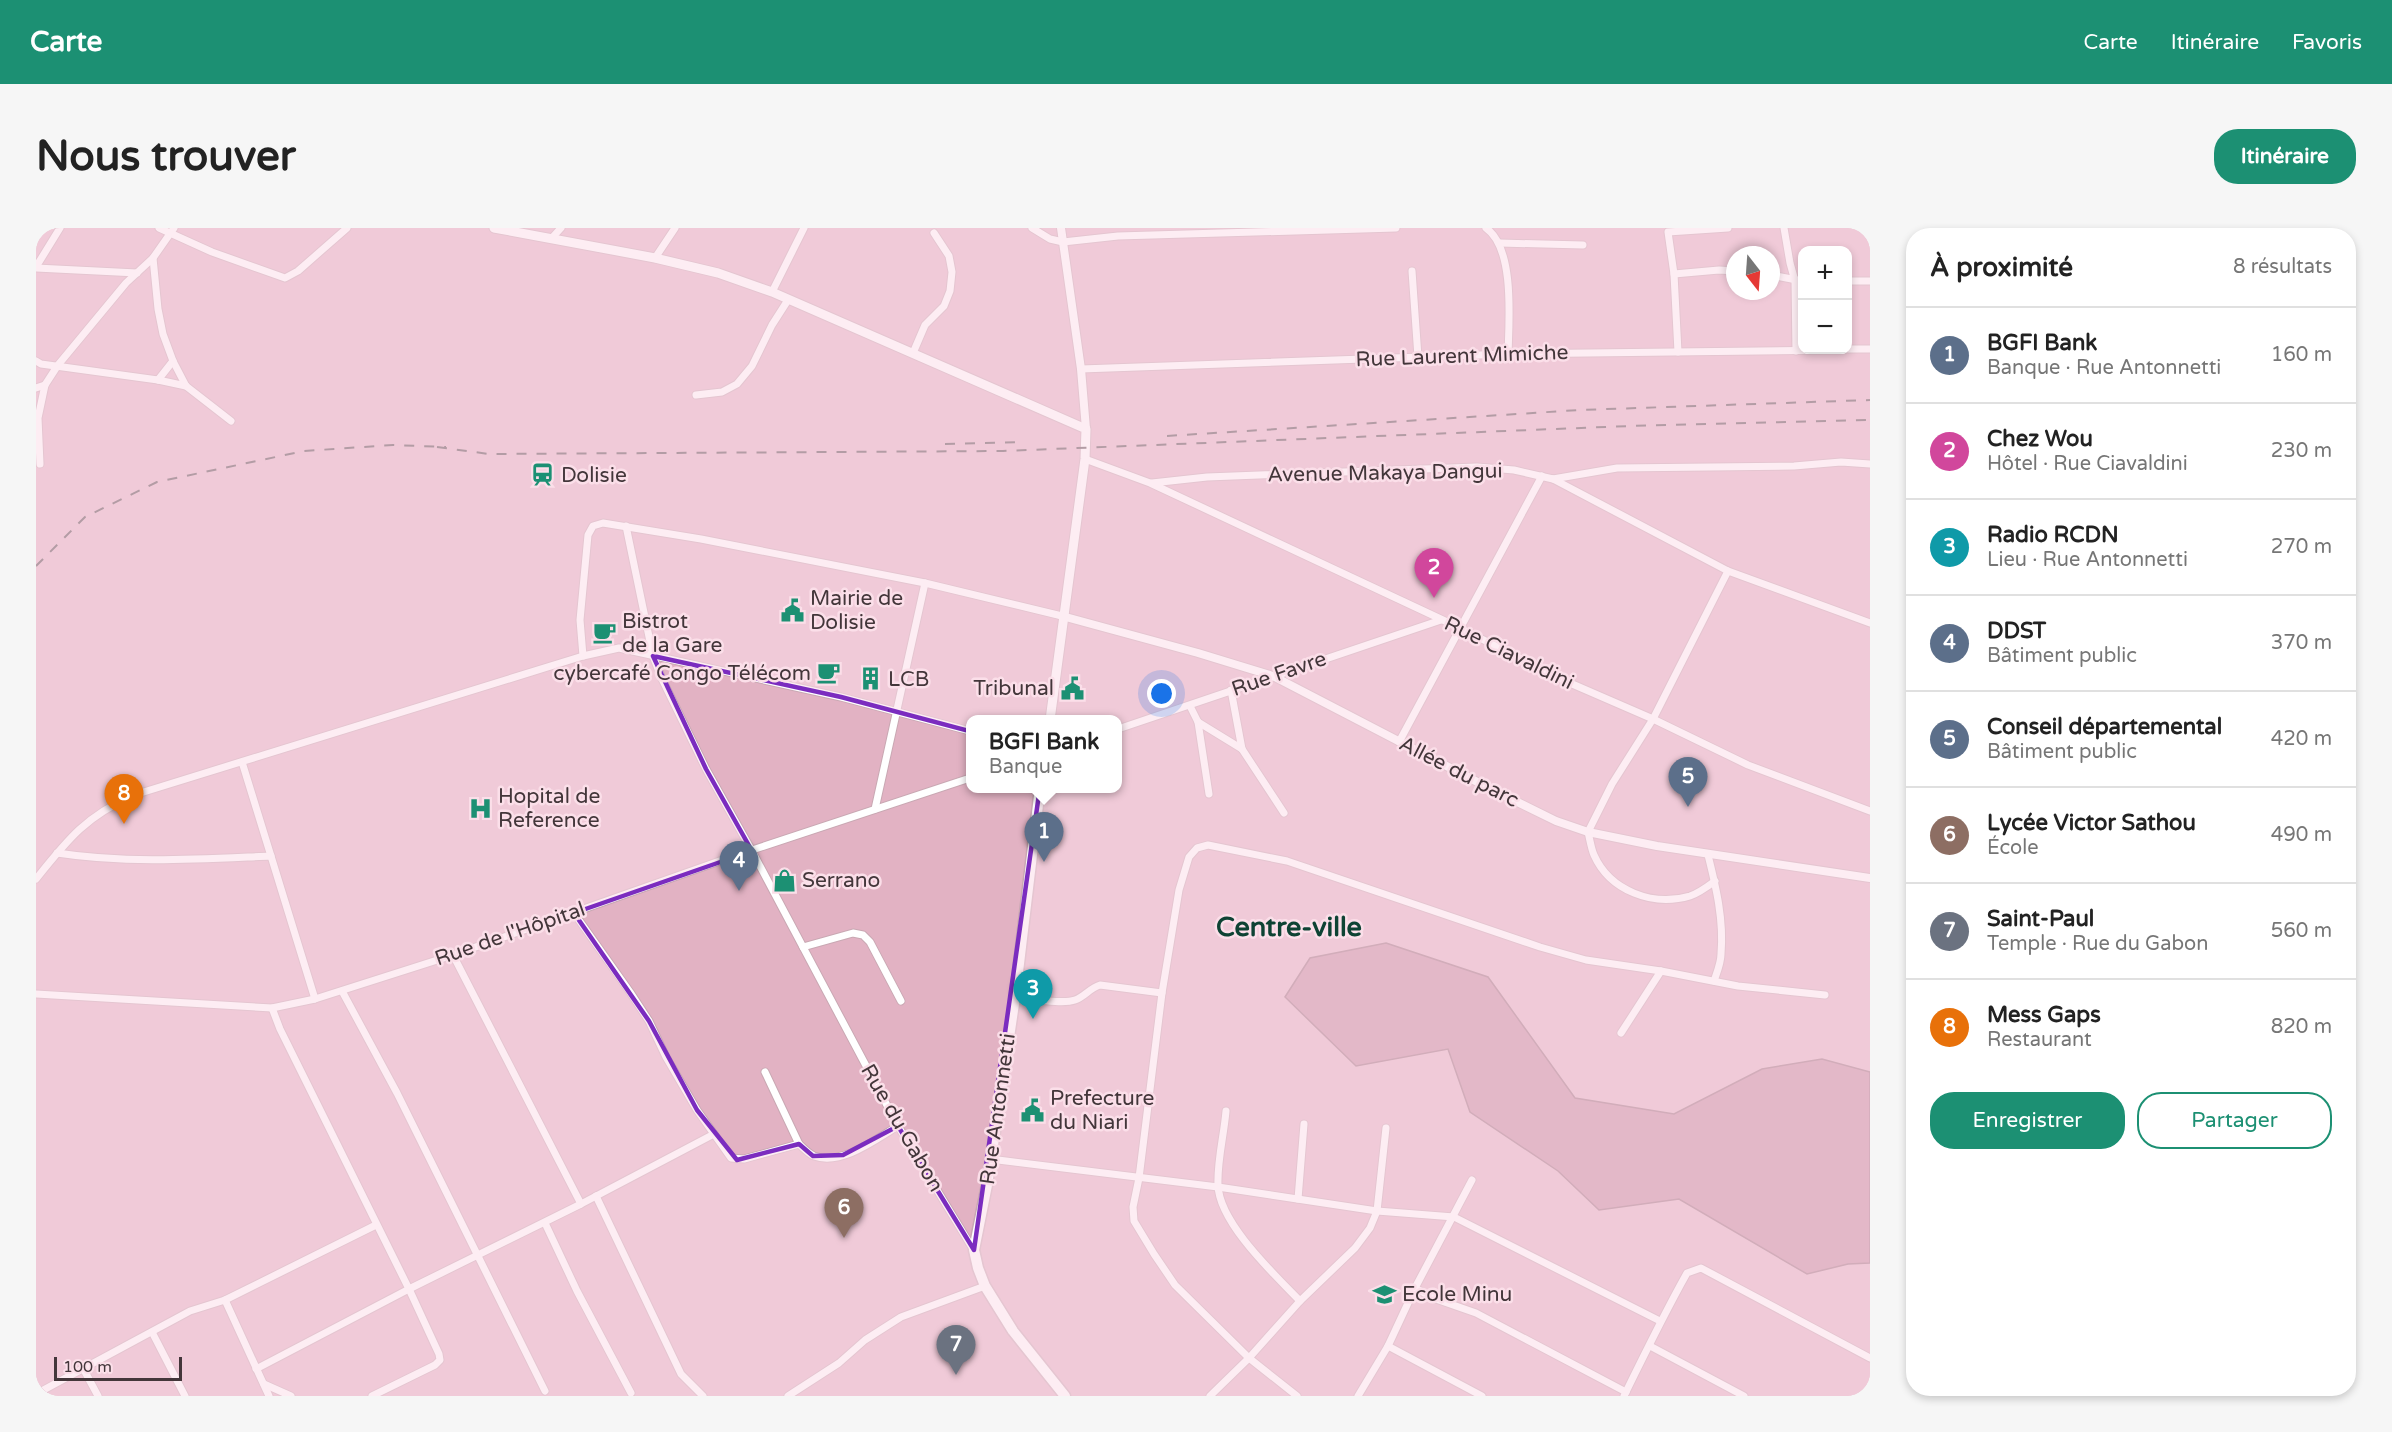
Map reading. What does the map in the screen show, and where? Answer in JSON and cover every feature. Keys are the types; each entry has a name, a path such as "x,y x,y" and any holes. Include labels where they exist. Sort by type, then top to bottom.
{"highway":[{"name":"Rue Antonnetti","path":"974,1250 1015,997 1040,793"},
{"name":"Rue du Gabon","path":"974,1250 985,1286 1013,1331 1065,1396"}],"main road":[{"path":"494,228 655,258 718,273 772,292 1086,429 1085,459 1062,616 1051,715"}],"street":[{"path":"60,228 36,267 137,273"},
{"path":"159,228 172,231 212,252 285,278 298,271 347,228"},
{"path":"551,239 561,228"},
{"path":"655,258 675,228"},
{"path":"772,292 804,228"},
{"path":"1032,228 1050,239 1063,242 1118,236 1396,228"},
{"path":"1061,228 1082,369 1086,429"},
{"path":"1486,228 1500,243 1504,256 1509,312 1508,354"},
{"path":"1678,352 1674,274 1668,230 1728,228"},
{"path":"1784,228 1790,263 1798,279"},
{"path":"40,464 38,418 45,385 58,365 126,283 153,258 172,231"},
{"path":"913,353 925,325 933,314 944,306 950,291 952,272 949,256 934,233"},
{"path":"1500,243 1582,245"},
{"path":"153,258 158,309 173,361 186,386 231,421"},
{"path":"1674,274 1726,270"},
{"path":"1412,271 1418,357"},
{"path":"1780,277 1798,281"},
{"path":"1852,281 1870,281"},
{"path":"696,395 722,392 738,384 752,366 772,325 788,300"},
{"path":"1796,351 1798,300"},
{"name":"Rue Laurent Mimiche","path":"1852,349 1870,349"},
{"name":"Rue Laurent Mimiche","path":"1082,369 1508,354 1796,351"},
{"path":"158,380 173,361"},
{"path":"36,362 186,386"},
{"path":"36,388 45,385"},
{"name":"Rue Ciavaldini","path":"1085,459 1150,483 1460,628 1563,680 1653,719 1748,765 1870,811"},
{"name":"Avenue Makaya Dangui","path":"1150,483 1207,477 1477,467 1514,470 1552,479 1617,468 1794,466 1841,462 1870,464"},
{"path":"1399,742 1542,476"},
{"path":"1552,479 1728,571 1870,623"},
{"path":"583,656 580,620 588,535 593,526 603,523 925,583 1062,616"},
{"name":"Rue du Gabon","path":"626,526 653,656 662,680 706,769 898,1126 974,1250"},
{"path":"1714,881 1699,892 1675,899 1659,899 1630,893 1618,885 1602,868 1594,855 1588,832 1612,784 1653,719 1728,571"},
{"path":"875,809 925,583"},
{"name":"Allée du parc","path":"1062,616 1198,652 1273,676 1557,821 1588,832 1708,855 1870,878"},
{"name":"Rue Favre","path":"1122,728 1441,620"},
{"path":"36,879 84,824 115,804 160,787 583,656 619,648 637,650 653,656 841,697 966,730"},
{"path":"1231,690 1242,749 1284,813"},
{"path":"1190,706 1198,722 1209,794"},
{"path":"1198,722 1242,749"},
{"path":"242,762 315,999"},
{"name":"Rue de l'Hôpital","path":"36,994 272,1008 315,999 453,955 966,779"},
{"path":"1297,1396 1249,1358 1175,1285 1134,1221 1133,1207 1139,1178 1162,993 1179,890 1189,857 1197,848 1208,845 1287,861 1575,957 1714,981 1825,995"},
{"path":"57,853 83,857 157,860 271,856"},
{"path":"1708,855 1719,906 1721,955 1714,981"},
{"path":"574,913 649,1021 692,1101 732,1158 737,1160 799,1144"},
{"path":"803,947 853,933 863,935 870,942 901,1001"},
{"path":"453,955 581,1204"},
{"path":"1621,1033 1661,971"},
{"path":"1015,997 1068,1002 1077,1000 1092,988 1100,985 1162,993"},
{"path":"342,991 480,1256 545,1391"},
{"path":"272,1008 280,1029 439,1354 440,1360 435,1365 372,1396"},
{"path":"765,1072 799,1144 813,1156 828,1158 843,1155 898,1126"},
{"path":"1226,1112 1218,1187 1222,1203 1245,1242 1300,1301"},
{"path":"1298,1199 1304,1124"},
{"path":"1210,1396 1249,1358 1300,1301 1356,1248 1370,1228 1377,1211 1386,1128"},
{"path":"256,1369 409,1289 545,1223 714,1134"},
{"path":"990,1159 1218,1187 1377,1211 1454,1217 1660,1322"},
{"path":"1358,1396 1388,1346 1415,1288 1472,1180"},
{"path":"596,1196 681,1374 703,1396"},
{"path":"545,1223 577,1291 631,1393"},
{"path":"36,1394 190,1311 225,1300 376,1225"},
{"path":"1415,1288 1432,1298 1476,1313 1625,1394 1687,1273 1701,1269 1870,1358"},
{"path":"788,1396 839,1363 865,1340 901,1317 985,1286"},
{"path":"225,1300 270,1396"},
{"path":"152,1332 185,1396"},
{"path":"1388,1346 1482,1396"},
{"path":"1650,1346 1744,1396"},
{"path":"82,1368 98,1396"},
{"path":"264,1384 291,1396"}],"highlighted area":[{"path":"653,656 841,697 1033,748 1033,759 1043,766 974,1250 898,1126 843,1155 813,1156 799,1144 737,1160 697,1110 649,1021 574,913 752,851 706,769"}],"shaded area":[{"path":"36,228 1870,228 1870,1396 36,1396"},
{"path":"1386,943 1488,977 1575,1098 1674,1114 1762,1069 1822,1059 1870,1072 1870,1263 1848,1264 1807,1274 1679,1199 1599,1210 1558,1171 1470,1112 1448,1049 1356,1066 1285,997 1310,958"}],"railway":[{"path":"1167,436 1580,410 1870,400"},
{"path":"437,447 489,454 1003,451 1630,426 1870,420"},
{"path":"945,444 1020,442"},
{"path":"36,566 85,517 157,482 304,451 393,445 446,447"}],"place":[{"name":"Dolisie","path":"543,475"},
{"name":"Chez Wou","path":"1434,598"},
{"name":"Mairie de Dolisie","path":"792,610"},
{"name":"Bistrot de la Gare","path":"604,633"},
{"name":"cybercafé Congo Télécom","path":"829,673"},
{"name":"LCB","path":"870,679"},
{"name":"Tribunal","path":"1072,688"},
{"name":"Conseil départemental","path":"1688,807"},
{"name":"Hopital de Reference","path":"480,808"},
{"name":"Mess Gaps","path":"124,824"},
{"name":"BGFI Bank","path":"1044,862"},
{"name":"Serrano","path":"784,880"},
{"name":"DDST","path":"739,891"},
{"name":"Radio RCDN","path":"1033,1019"},
{"name":"Prefecture du Niari","path":"1032,1110"},
{"name":"Lycée Victor Sathou","path":"844,1238"},
{"name":"Ecole Minu","path":"1384,1294"},
{"name":"Saint-Paul","path":"956,1375"}],"district":[{"name":"Centre-ville","path":"1289,927"}]}
